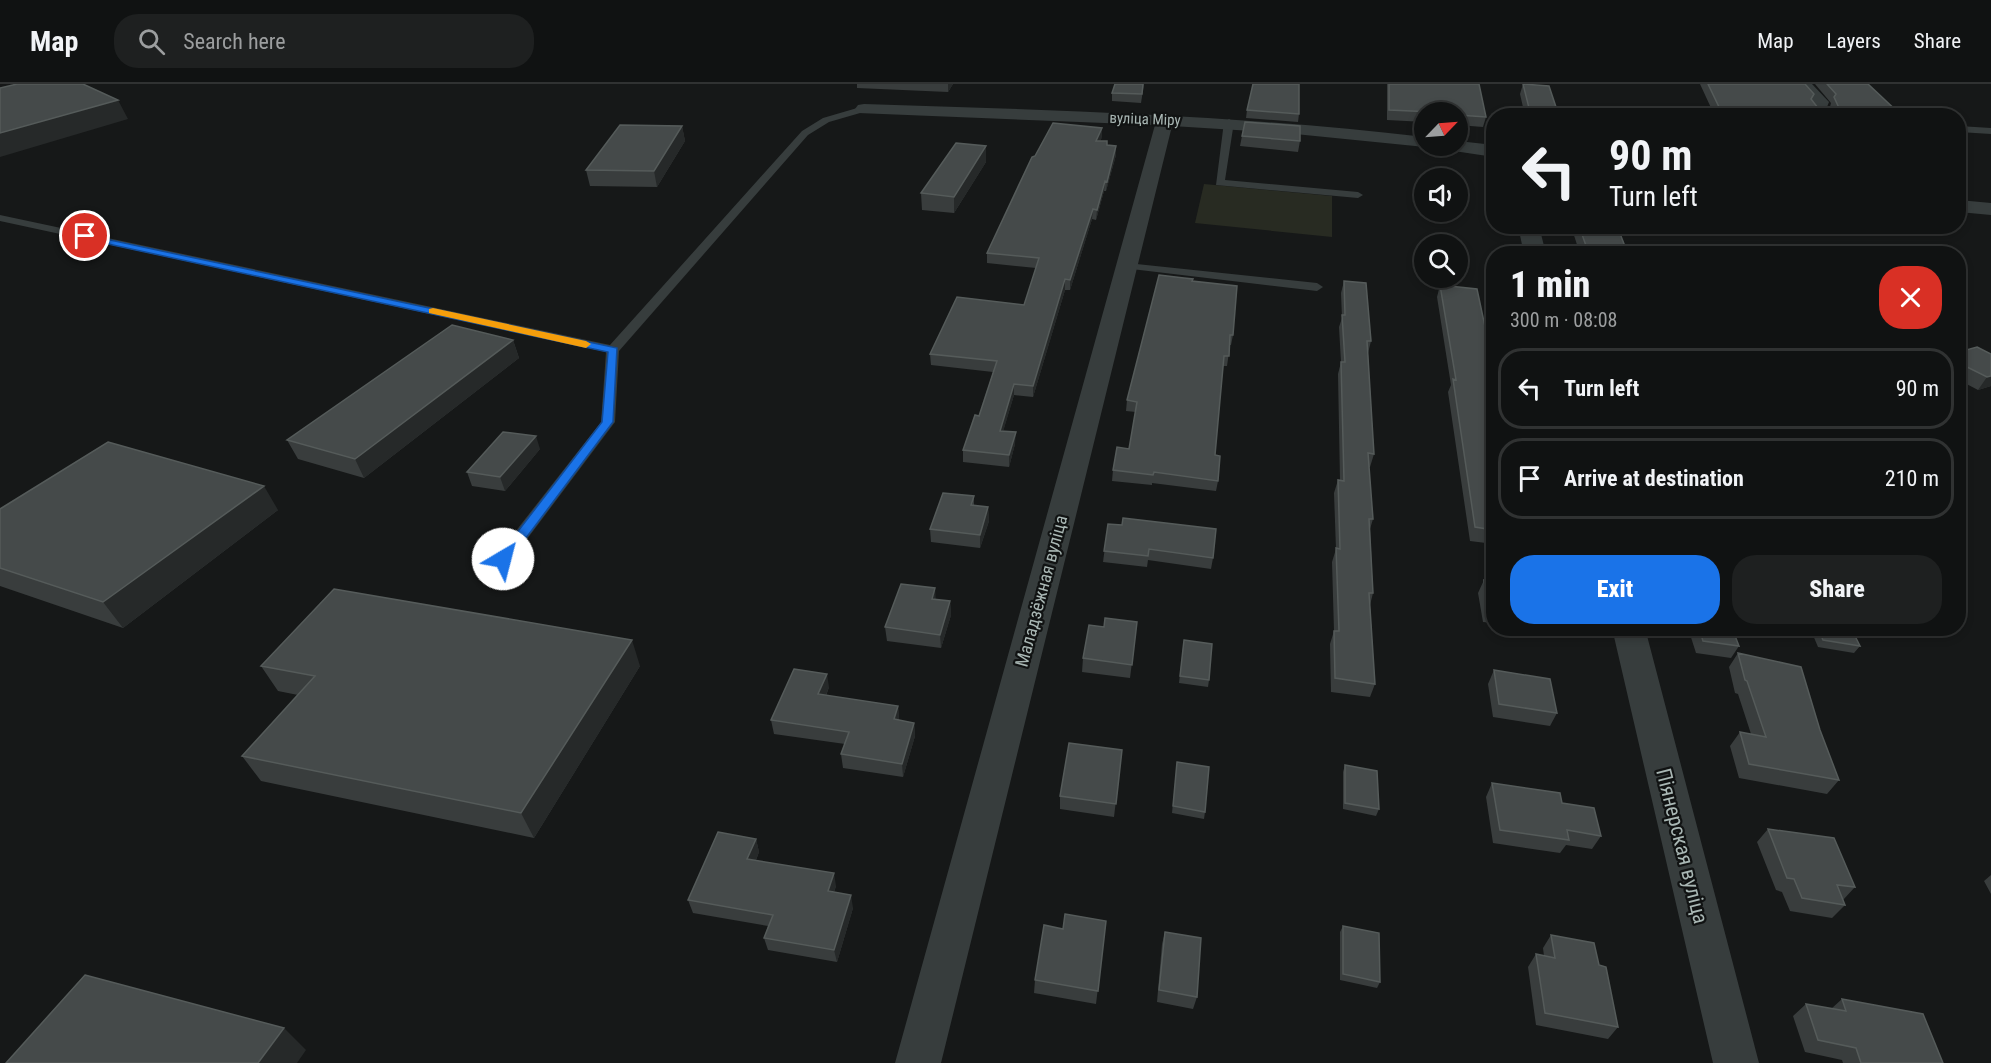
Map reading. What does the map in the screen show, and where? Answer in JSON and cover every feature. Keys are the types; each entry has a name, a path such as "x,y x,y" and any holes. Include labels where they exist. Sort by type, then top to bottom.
{"street":[{"path":"1803,84 1821,102 1818,108"},
{"name":"вуліца Міру","path":"864,109 1229,122 1330,130 1414,141"},
{"name":"Маладзёжная вуліца","path":"918,1063 1165,120"},
{"path":"1468,147 1486,149"},
{"path":"1966,207 1991,210"},
{"name":"Піянерская вуліца","path":"1630,636 1736,1063"}],"lane":[{"path":"503,559 608,422 614,350 805,133 826,120 864,109"},
{"path":"1229,122 1220,183 1358,195"},
{"path":"1966,129 1991,131"},
{"path":"0,219 614,350"},
{"path":"1126,266 1317,287"}],"shaded area":[{"path":"1204,184 1332,196 1332,237 1195,223"}],"building":[{"path":"17,84 83,84 118,100 0,133 0,88"},
{"path":"1115,84 1143,84 1142,94 1112,93"},
{"path":"1253,84 1299,84 1299,114 1247,110"},
{"path":"1389,84 1479,84 1486,117 1468,116 1468,102 1414,102 1414,111 1389,110"},
{"path":"1523,84 1549,86 1556,108 1529,108"},
{"path":"1708,84 1805,84 1814,94 1811,99 1818,108 1720,108"},
{"path":"1827,84 1868,84 1894,108 1839,108 1834,97 1836,94"},
{"path":"1245,122 1300,126 1300,141 1242,136"},
{"path":"1053,123 1102,128 1096,141 1107,141 1107,145 1116,146 1107,182 1105,181 1097,210 1093,209 1070,280 1065,279 1033,386 1014,384 1000,431 1016,432 1009,455 963,450 975,415 979,416 997,361 930,354 957,297 1024,305 1039,258 987,253 1032,157 1035,156"},
{"path":"620,125 682,126 654,171 586,170"},
{"path":"956,143 986,146 954,197 921,193"},
{"path":"1582,234 1620,234 1625,246 1586,246"},
{"path":"1159,275 1237,286 1233,335 1230,335 1229,356 1224,356 1215,455 1220,456 1218,481 1154,472 1153,475 1113,470 1117,447 1129,449 1137,402 1127,400"},
{"path":"1344,281 1366,283 1371,341 1367,341 1374,454 1368,453 1373,519 1369,519 1373,593 1369,593 1375,684 1335,678 1334,631 1339,631 1336,548 1340,549 1338,480 1344,481 1341,362 1345,362 1342,315 1345,315"},
{"path":"1441,288 1477,289 1486,331 1486,529 1475,527 1453,379 1456,380"},
{"path":"452,325 513,340 355,459 287,440"},
{"path":"1977,347 1991,354 1991,376 1987,377 1966,366 1966,350"},
{"path":"503,432 536,436 500,477 467,472"},
{"path":"108,442 264,486 103,602 0,568 0,509"},
{"path":"943,493 974,496 971,505 988,507 980,535 930,529"},
{"path":"1123,518 1216,529 1213,558 1149,549 1148,556 1104,551 1108,524 1122,525"},
{"path":"901,584 935,588 932,599 950,601 940,635 885,627"},
{"path":"334,589 632,640 521,813 242,756 315,676 261,666"},
{"path":"1105,618 1137,622 1132,665 1083,658 1089,625 1104,627"},
{"path":"1701,636 1735,636 1739,646 1703,641"},
{"path":"1821,636 1855,636 1860,646 1823,640"},
{"path":"1184,640 1212,644 1209,680 1180,676"},
{"path":"1738,653 1801,667 1820,730 1839,780 1749,764 1740,732 1766,737 1745,680"},
{"path":"794,669 827,674 818,694 898,706 894,719 914,723 902,764 841,754 849,732 771,720"},
{"path":"1494,670 1550,679 1557,713 1499,704"},
{"path":"1069,743 1122,750 1116,804 1060,796"},
{"path":"1177,762 1209,767 1205,812 1173,806"},
{"path":"1345,765 1377,771 1379,809 1345,803"},
{"path":"1492,783 1560,793 1562,803 1594,808 1601,836 1567,830 1569,840 1500,830"},
{"path":"1768,829 1834,838 1855,887 1837,885 1845,905 1802,898 1794,879 1787,878"},
{"path":"718,832 756,839 747,859 834,873 828,891 851,895 834,950 764,938 773,915 688,900"},
{"path":"1065,914 1106,921 1098,991 1035,980 1044,925 1063,929"},
{"path":"1343,926 1379,933 1380,982 1343,974"},
{"path":"1165,932 1201,938 1197,997 1159,990"},
{"path":"1551,935 1594,943 1599,965 1606,967 1618,1027 1545,1013 1536,954 1555,958"},
{"path":"85,975 284,1028 258,1063 6,1063"},
{"path":"1842,999 1923,1014 1943,1063 1861,1063 1856,1048 1818,1040 1806,1004 1846,1011"}],"slow traffic":[{"path":"433,311 586,344"}],"route":[{"path":"85,236 614,350 608,422 503,559"}]}
